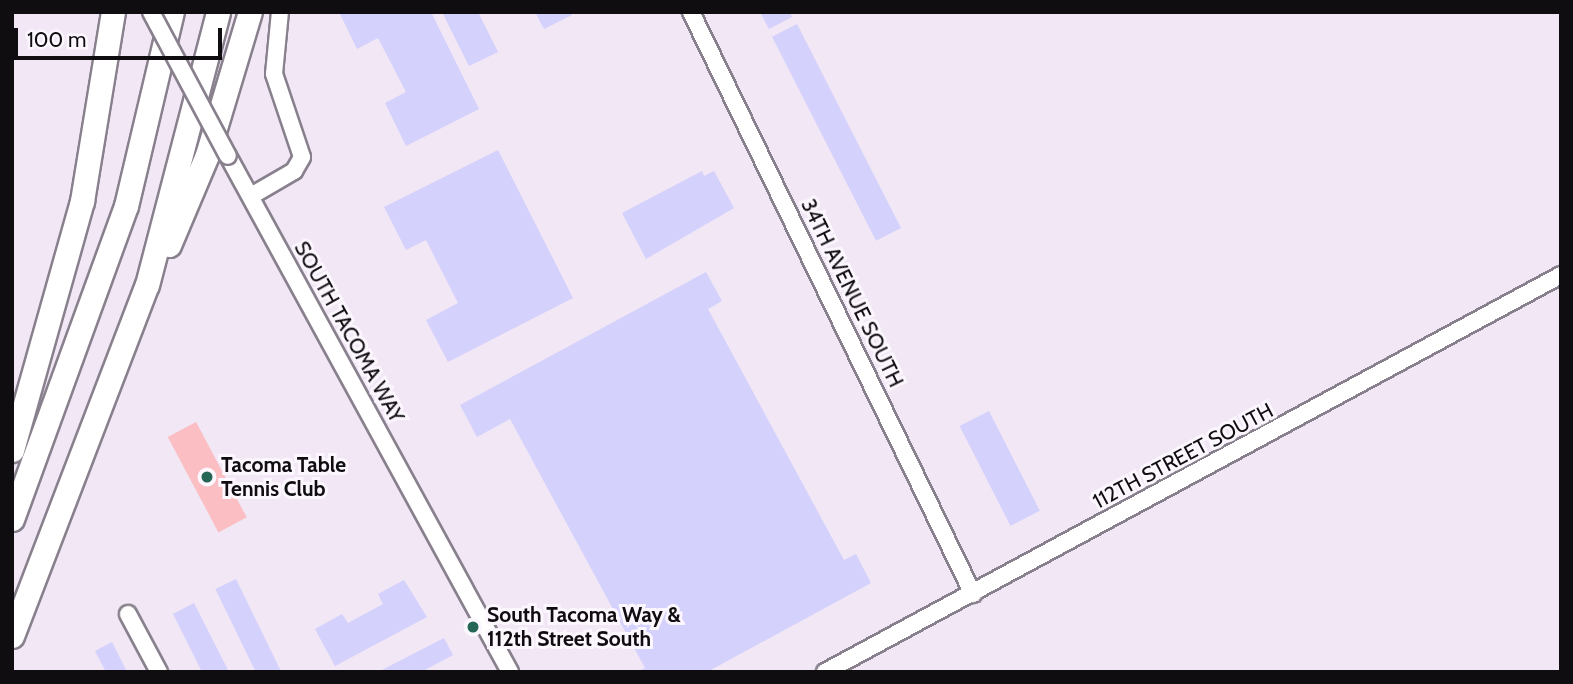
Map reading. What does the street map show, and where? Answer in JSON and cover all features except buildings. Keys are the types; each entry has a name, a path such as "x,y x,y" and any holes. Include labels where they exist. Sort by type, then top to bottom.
{"highway":[{"path":"12,450 82,201 113,12"},
{"path":"12,519 126,206 172,12"},
{"path":"12,636 147,285 218,12"},
{"path":"147,285 182,222 250,12"}],"street":[{"name":"SOUTH TACOMA WAY","path":"151,12 510,672"},
{"path":"251,196 289,175 302,157 274,74 280,12"},
{"name":"34TH AVENUE SOUTH","path":"691,12 973,594"},
{"name":"112TH STREET SOUTH","path":"825,672 1561,275"},
{"path":"128,614 159,672"}],"shaded area":[{"name":"Tacoma Table Tennis Club","path":"196,422 247,517 218,532 168,437"}],"place":[{"name":"Tacoma Table Tennis Club","path":"207,477"},
{"name":"South Tacoma Way & 112th Street South","path":"473,627"}]}
